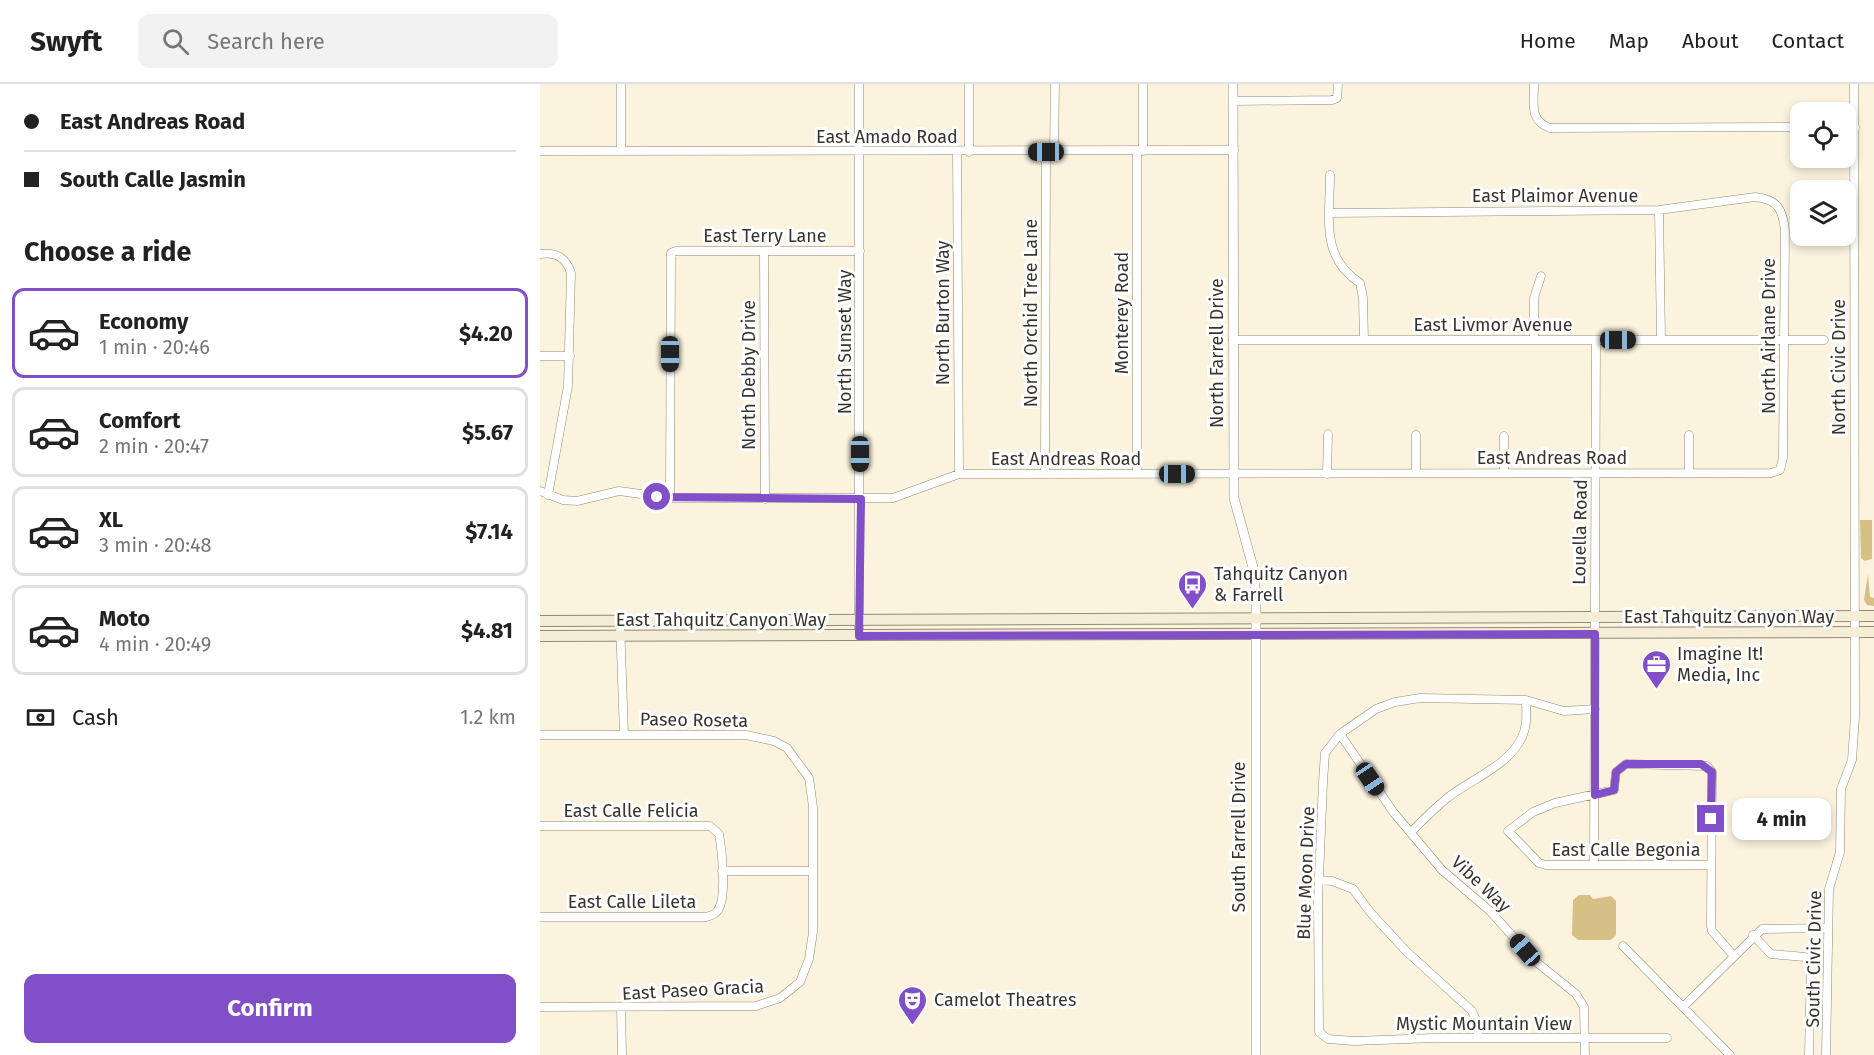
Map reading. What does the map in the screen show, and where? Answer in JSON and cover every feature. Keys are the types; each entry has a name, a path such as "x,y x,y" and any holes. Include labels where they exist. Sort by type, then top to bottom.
{"main road":[{"name":"East Tahquitz Canyon Way","path":"540,621 1874,616"},
{"name":"East Tahquitz Canyon Way","path":"540,636 1874,632"}],"street":[{"path":"621,84 621,151"},
{"name":"North Sunset Way","path":"859,84 861,499 859,636"},
{"path":"969,84 969,152"},
{"name":"North Orchid Tree Lane","path":"1045,474 1050,152 1055,84"},
{"name":"Monterey Road","path":"1137,474 1140,151 1143,84"},
{"name":"North Farrell Drive","path":"1233,84 1233,474 1239,520 1254,571 1256,619"},
{"path":"1233,101 1332,100 1337,98 1338,84"},
{"path":"1533,84 1534,115 1537,122 1550,128 1790,127"},
{"name":"North Civic Drive","path":"1854,84 1854,102"},
{"name":"East Amado Road","path":"540,151 1234,150"},
{"name":"North Burton Way","path":"957,152 959,474"},
{"name":"North Civic Drive","path":"1855,168 1855,616"},
{"path":"1330,175 1332,252 1345,273 1360,283 1363,298 1364,340"},
{"name":"East Plaimor Avenue","path":"1330,213 1659,210 1755,197 1767,198 1778,204"},
{"name":"North Airlane Drive","path":"1778,204 1784,214 1785,231 1783,458 1780,470"},
{"path":"1659,210 1661,340"},
{"name":"East Terry Lane","path":"670,498 671,253 675,251 860,250"},
{"name":"North Debby Drive","path":"764,251 765,499"},
{"path":"540,254 553,253 561,257 568,264 571,273 570,356 565,417 544,493"},
{"path":"1534,340 1534,298 1541,276"},
{"name":"East Livmor Avenue","path":"1233,340 1824,340"},
{"name":"Louella Road","path":"1594,865 1596,340"},
{"path":"540,356 570,356"},
{"path":"1327,474 1328,434"},
{"path":"1416,435 1416,473"},
{"path":"1689,435 1689,473"},
{"path":"1503,436 1504,473"},
{"name":"East Andreas Road","path":"544,493 577,501 619,491 670,498 861,499 893,498 959,474 1771,473 1780,470"},
{"name":"South Civic Drive","path":"1826,1055 1828,889 1840,852 1841,789 1852,760 1855,616"},
{"name":"South Farrell Drive","path":"1256,619 1256,1055"},
{"path":"620,621 624,735"},
{"path":"1340,734 1376,708 1395,702 1451,697 1526,700 1564,711 1595,708"},
{"path":"1412,831 1446,798 1497,764 1515,748 1522,737 1527,721 1526,700"},
{"name":"Vibe Way","path":"1340,734 1394,813 1412,831 1442,870 1490,911 1535,961 1576,994 1584,1006 1585,1055"},
{"name":"Blue Moon Drive","path":"1319,1018 1318,880 1325,753 1340,734"},
{"name":"Paseo Roseta","path":"540,735 746,735 774,741 787,748 804,768 812,793 812,871"},
{"path":"1595,795 1614,790 1616,772 1626,764 1707,766 1712,772 1712,931 1734,956"},
{"name":"East Calle Begonia","path":"1595,795 1555,803 1533,812 1508,831 1539,863 1711,865"},
{"name":"East Calle Felicia","path":"540,826 710,826 719,834 722,870"},
{"path":"722,870 812,871"},
{"name":"East Calle Lileta","path":"540,917 706,917 714,915 720,908 722,899 722,870"},
{"name":"East Paseo Gracia","path":"540,1007 621,1008 769,1003 800,982 811,948 812,871"},
{"path":"1318,880 1332,881 1353,889 1370,912 1405,950 1472,1011 1477,1022 1478,1038"},
{"path":"1683,1008 1753,935 1768,928 1827,928"},
{"path":"1753,935 1771,954 1806,957 1811,964 1809,1055"},
{"path":"1623,946 1730,1055"},
{"path":"621,1008 622,1055"},
{"name":"Mystic Mountain View","path":"1319,1018 1319,1032 1328,1039 1339,1040 1666,1038"}],"shaded area":[{"path":"1860,520 1872,520 1872,559 1865,561 1861,558"},
{"path":"1868,574 1870,597 1874,598 1874,606 1867,605 1864,600"},
{"path":"1579,895 1590,895 1593,899 1611,896 1616,901 1616,935 1611,940 1578,940 1572,935 1573,900"}],"place":[{"name":"Tahquitz Canyon & Farrell","path":"1193,610"},
{"name":"Imagine It! Media, Inc","path":"1656,690"},
{"name":"Camelot Theatres","path":"913,1026"}],"route":[{"path":"657,497 861,499 859,636 1595,634 1595,795 1608,794 1614,790 1617,785 1616,772 1620,766 1626,764 1701,764 1707,766 1712,772 1711,819"}]}
